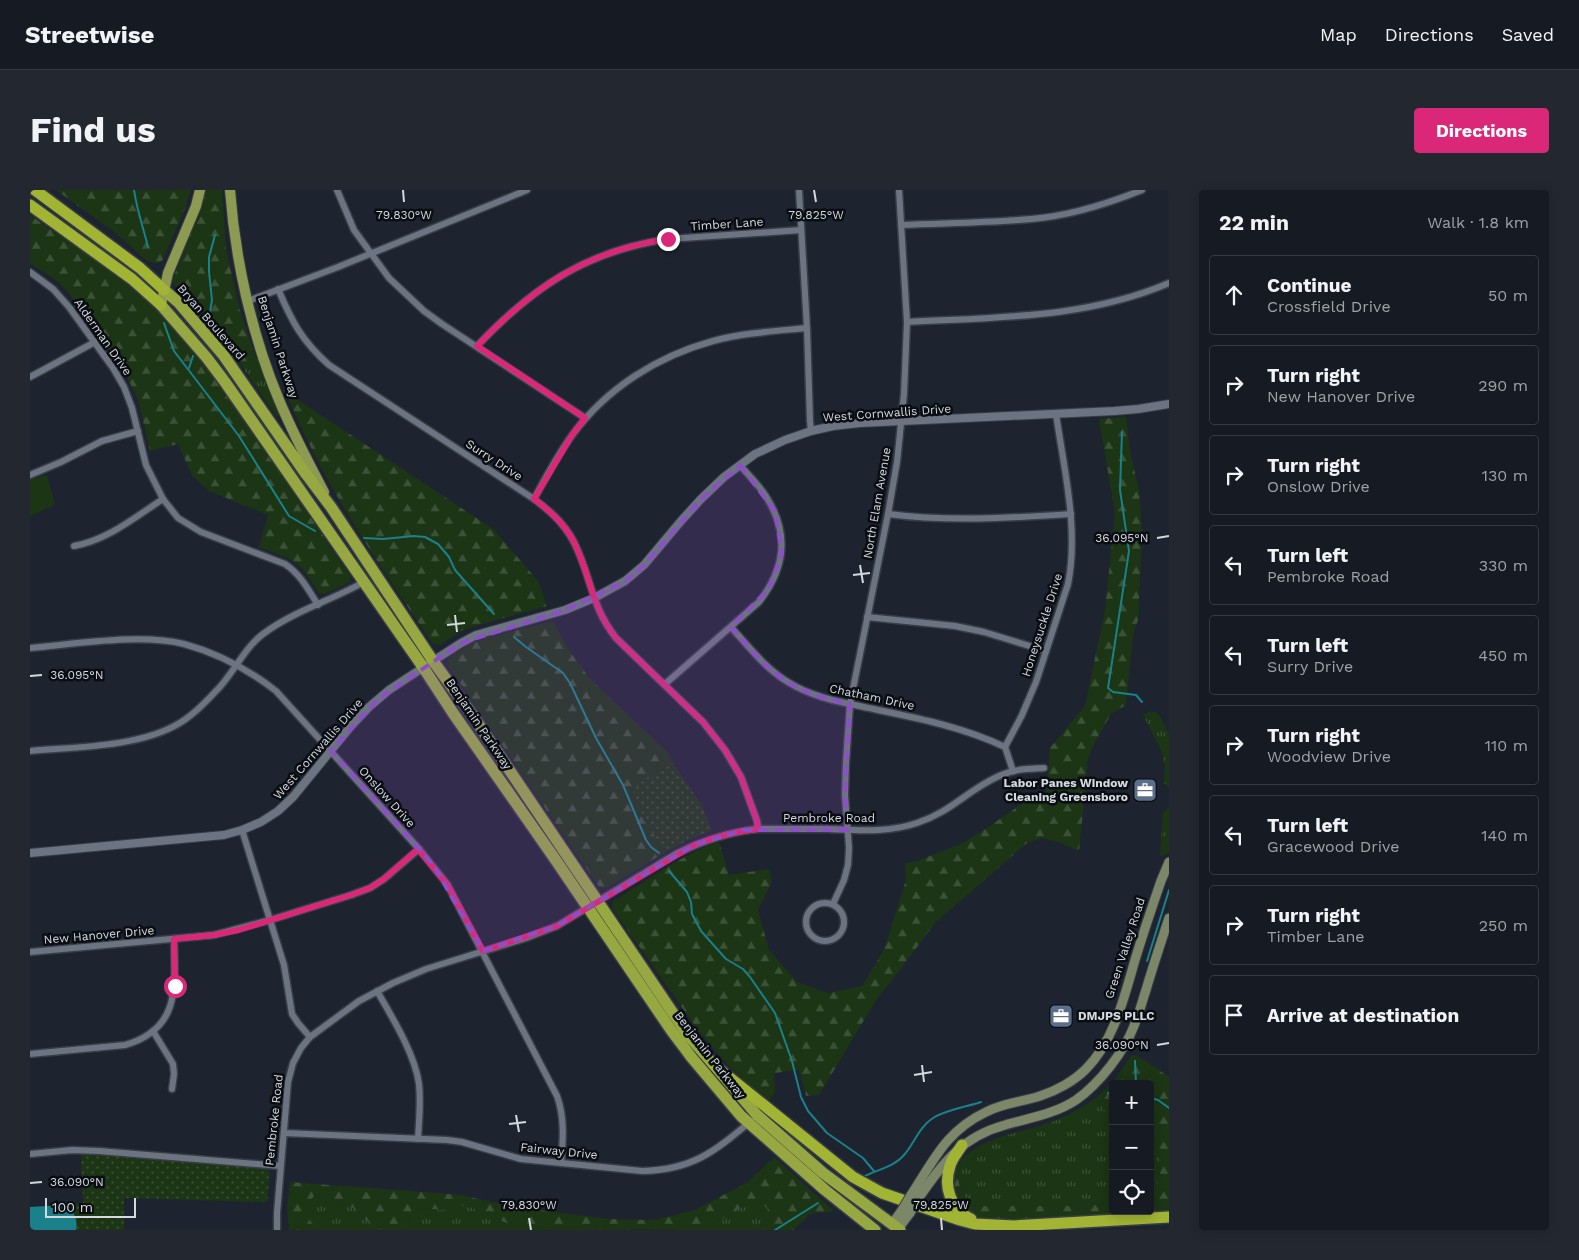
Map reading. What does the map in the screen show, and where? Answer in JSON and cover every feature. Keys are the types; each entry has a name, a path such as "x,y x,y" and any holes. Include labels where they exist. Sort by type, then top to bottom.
{"highway":[{"name":"Bryan Boulevard","path":"35,190 133,262 178,302 224,356 331,507"},
{"path":"30,205 132,279 161,305"},
{"name":"Benjamin Parkway","path":"161,305 201,350 225,382 364,582 428,664"},
{"name":"Benjamin Parkway","path":"331,507 428,664 453,713 686,1034 714,1065 753,1119 839,1202 876,1230"},
{"name":"Benjamin Parkway","path":"594,905 671,1030 716,1088 753,1119 896,1229"},
{"path":"714,1065 863,1184 882,1193 960,1220 975,1224 1036,1225 1169,1217"},
{"path":"962,1145 950,1166 948,1185 954,1206 964,1216 974,1221 994,1225"}],"main road":[{"path":"161,305 168,273 196,206 200,190"},
{"name":"Benjamin Parkway","path":"230,190 236,242 248,301 263,353 279,400 331,507"},
{"name":"Green Valley Road","path":"896,1229 947,1140 963,1126 986,1111 999,1106 1040,1097 1056,1090 1084,1071 1096,1058 1112,1029 1169,862"},
{"name":"Green Valley Road","path":"915,1197 962,1145 988,1131 1060,1109 1077,1100 1094,1084 1113,1062 1134,1027 1169,918"}],"street":[{"path":"337,190 354,230 389,278 411,300 424,311 585,418"},
{"path":"248,301 527,190"},
{"path":"799,190 812,431"},
{"name":"North Elam Avenue","path":"833,904 844,880 848,865 845,795 850,704 888,514 897,462 901,421 907,322 899,190"},
{"path":"901,225 1032,219 1053,216 1110,203 1142,190"},
{"name":"Timber Lane","path":"477,346 520,304 554,279 593,259 614,251 650,241 801,230"},
{"name":"Alderman Drive","path":"30,272 53,289 69,307 96,342 124,387 132,408 146,465 163,498 178,518 201,532 285,564 301,578 318,605"},
{"path":"907,322 1067,312 1121,300 1169,283"},
{"name":"Surry Drive","path":"278,289 290,318 302,338 328,365 552,512 570,536 578,551 599,612 607,626 616,638 703,722 725,750 734,763 747,794 758,829"},
{"path":"534,499 572,435 585,418 602,401 629,380 692,347 735,336 807,328"},
{"path":"30,377 96,342"},
{"name":"West Cornwallis Drive","path":"30,853 224,835 261,822 278,811 293,797 351,726 378,699 428,664 476,635 552,614 594,598 625,580 644,565 701,499 740,465 766,448 812,431 833,426 1130,410 1169,404"},
{"name":"Honeysuckle Drive","path":"1005,747 1029,698 1071,571 1073,538 1071,514 1056,414"},
{"path":"30,476 102,442 138,431"},
{"path":"665,684 759,602 768,590 779,568 782,540 775,512 766,496 740,465"},
{"path":"74,546 86,544 113,532 163,498"},
{"path":"888,514 950,520 1071,514"},
{"path":"30,751 142,739 179,724 199,709 218,689 235,665 262,635 276,625 364,582"},
{"path":"868,617 955,626 984,632 1046,651"},
{"name":"Chatham Drive","path":"731,627 764,664 789,683 814,695 940,723 961,729 1005,747"},
{"name":"Onslow Drive","path":"30,648 115,641 155,640 182,644 209,652 258,678 276,691 418,849 447,884 557,1096 563,1118 562,1163"},
{"path":"1005,747 1013,771"},
{"name":"Pembroke Road","path":"277,1230 286,1093 290,1072 310,1037 359,1001 393,983 426,969 549,930 694,845 714,838 744,830 758,829 848,830 893,828 916,824 937,816 988,782 1013,771 1044,768"},
{"path":"242,830 284,965 292,1014 310,1037"},
{"name":"New Hanover Drive","path":"30,952 214,935 239,930 370,888 384,879 418,849"},
{"path":"820,903 833,904 842,913 844,924 842,930 834,939 816,940 810,936 807,930 806,916 809,910 820,903"},
{"path":"30,1054 125,1045 153,1031 168,1011 173,998 175,986 174,939"},
{"path":"377,991 399,1029 413,1062 420,1100 418,1138"},
{"path":"153,1031 173,1064 172,1089"},
{"name":"Fairway Drive","path":"284,1133 418,1138 462,1142 521,1159 642,1171 661,1170 700,1159 753,1119"},
{"path":"30,1154 72,1150 99,1151 280,1166"}],"highlighted area":[{"path":"740,465 775,511 782,554 768,590 731,627 764,664 789,683 814,695 850,704 845,795 848,830 744,830 694,845 557,926 483,951 434,866 331,751 378,699 461,643 565,610 625,581 644,565 701,499"}],"green space":[{"path":"56,190 191,190 162,261 157,263 147,261 113,231"},
{"path":"205,190 222,190 226,249 239,307 255,356 241,365 208,321 172,281 201,207"},
{"path":"30,215 125,283 160,313 176,330 211,374 271,460 351,577 350,582 324,594 319,593 303,569 290,559 259,547 268,515 209,491 192,475 178,444 150,451 138,399 122,367 68,292 56,280 30,263"},
{"path":"255,356 261,363 280,415 277,417 241,365"},
{"path":"286,392 493,529 538,581 547,606 478,625 461,631 440,645 433,644 352,522 316,458"},
{"path":"1126,417 1130,451 1139,490 1142,532 1138,620 1133,634 1126,705 1111,714 1088,758 1079,851 1059,842 1041,838 1027,843 936,922 875,1002 819,1095 806,1096 799,1070 774,1073 775,1092 767,1102 723,1060 698,1030 612,908 613,902 678,861 719,842 729,875 769,869 772,881 758,910 769,950 797,982 828,993 862,986 884,950 906,880 905,863 917,861 961,844 1020,805 1046,795 1050,748 1085,706 1105,610 1115,513 1099,419"},
{"path":"47,475 55,505 30,516 30,480"},
{"path":"553,621 568,649 590,679 667,752 673,763 632,786 634,799 664,853 606,888 599,887 447,664 448,659 469,645 486,638"},
{"path":"1151,711 1158,713 1169,734 1169,788 1164,783 1165,766 1162,752 1143,715"},
{"path":"673,763 702,806 712,830 664,853 634,799 632,786"},
{"path":"1169,808 1169,851 1160,856 1163,813"},
{"path":"1133,1055 1141,1058 1169,1077 1169,1211 1154,1213 1154,1189 1157,1187 1161,1167 1154,1138 1154,1080 1115,1080"},
{"path":"1109,1086 1109,1115 1095,1099"},
{"path":"1095,1099 1109,1115 1109,1202 1090,1206 976,1206 965,1196 961,1189 958,1175 954,1175 960,1163 969,1153 995,1139 1057,1120"},
{"path":"1154,1138 1161,1167 1157,1187 1154,1189"},
{"path":"81,1155 108,1155 266,1169 270,1172 267,1202 124,1198 124,1230 30,1230 30,1207 83,1203"},
{"path":"774,1157 834,1211 809,1214 794,1230 753,1230 770,1219 770,1211 759,1201 751,1201 730,1215 701,1229 594,1230 572,1227 547,1228 511,1225 468,1206 456,1205 447,1210 419,1208 412,1212 404,1230 376,1230 355,1210 342,1202 314,1196 308,1203 308,1219 319,1230 289,1230 287,1208 290,1182 461,1195 515,1207 609,1219 654,1220 695,1210 748,1182"},
{"path":"954,1175 958,1175 964,1196 976,1206 1090,1206 1109,1202 1109,1215 1141,1215 1002,1220 981,1218 969,1213 961,1205 956,1193"},
{"path":"314,1196 342,1202 355,1210 376,1230 319,1230 308,1219 308,1203"},
{"path":"751,1201 759,1201 770,1210 770,1219 753,1230 673,1230 677,1228 701,1229 730,1215"},
{"path":"456,1205 468,1206 511,1225 547,1228 572,1227 594,1230 404,1230 412,1212 419,1208 446,1210"}],"water":[{"path":"65,1205 75,1216 76,1230 30,1230 30,1207"}],"waterway":[{"path":"134,190 148,247"},
{"path":"210,312 212,300 209,257 215,235"},
{"path":"164,323 174,351 239,436 289,516 315,531"},
{"path":"189,368 193,356"},
{"path":"1122,432 1120,490 1129,551 1108,688 1113,692 1136,695 1142,702"},
{"path":"364,538 383,539 414,536 425,537 438,544 449,557 455,570 494,614"},
{"path":"514,637 563,673 570,683 596,738 623,785 646,840 659,853"},
{"path":"669,871 687,892 691,902 692,914 701,931 726,959 743,969 775,1013 792,1061 801,1097 808,1111 827,1133 863,1158 874,1171"},
{"path":"1147,961 1169,890"},
{"path":"1135,1061 1136,1080"},
{"path":"1154,1099 1169,1108"},
{"path":"863,1177 900,1159 908,1151 924,1126 933,1118 981,1102"},
{"path":"775,1230 818,1203"}],"place":[{"name":"Labor Panes Window Cleaning Greensboro","path":"1145,790"},
{"name":"DMJPS PLLC","path":"1061,1016"}],"route":[{"path":"175,986 174,939 214,935 239,930 370,888 384,879 418,849 447,884 483,951 549,930 569,920 676,854 694,845 744,830 758,829 757,821 734,763 703,722 616,638 599,612 578,551 570,536 552,512 534,499 572,435 585,418 477,346 520,304 554,279 570,270 614,251 650,241 668,239"}]}
